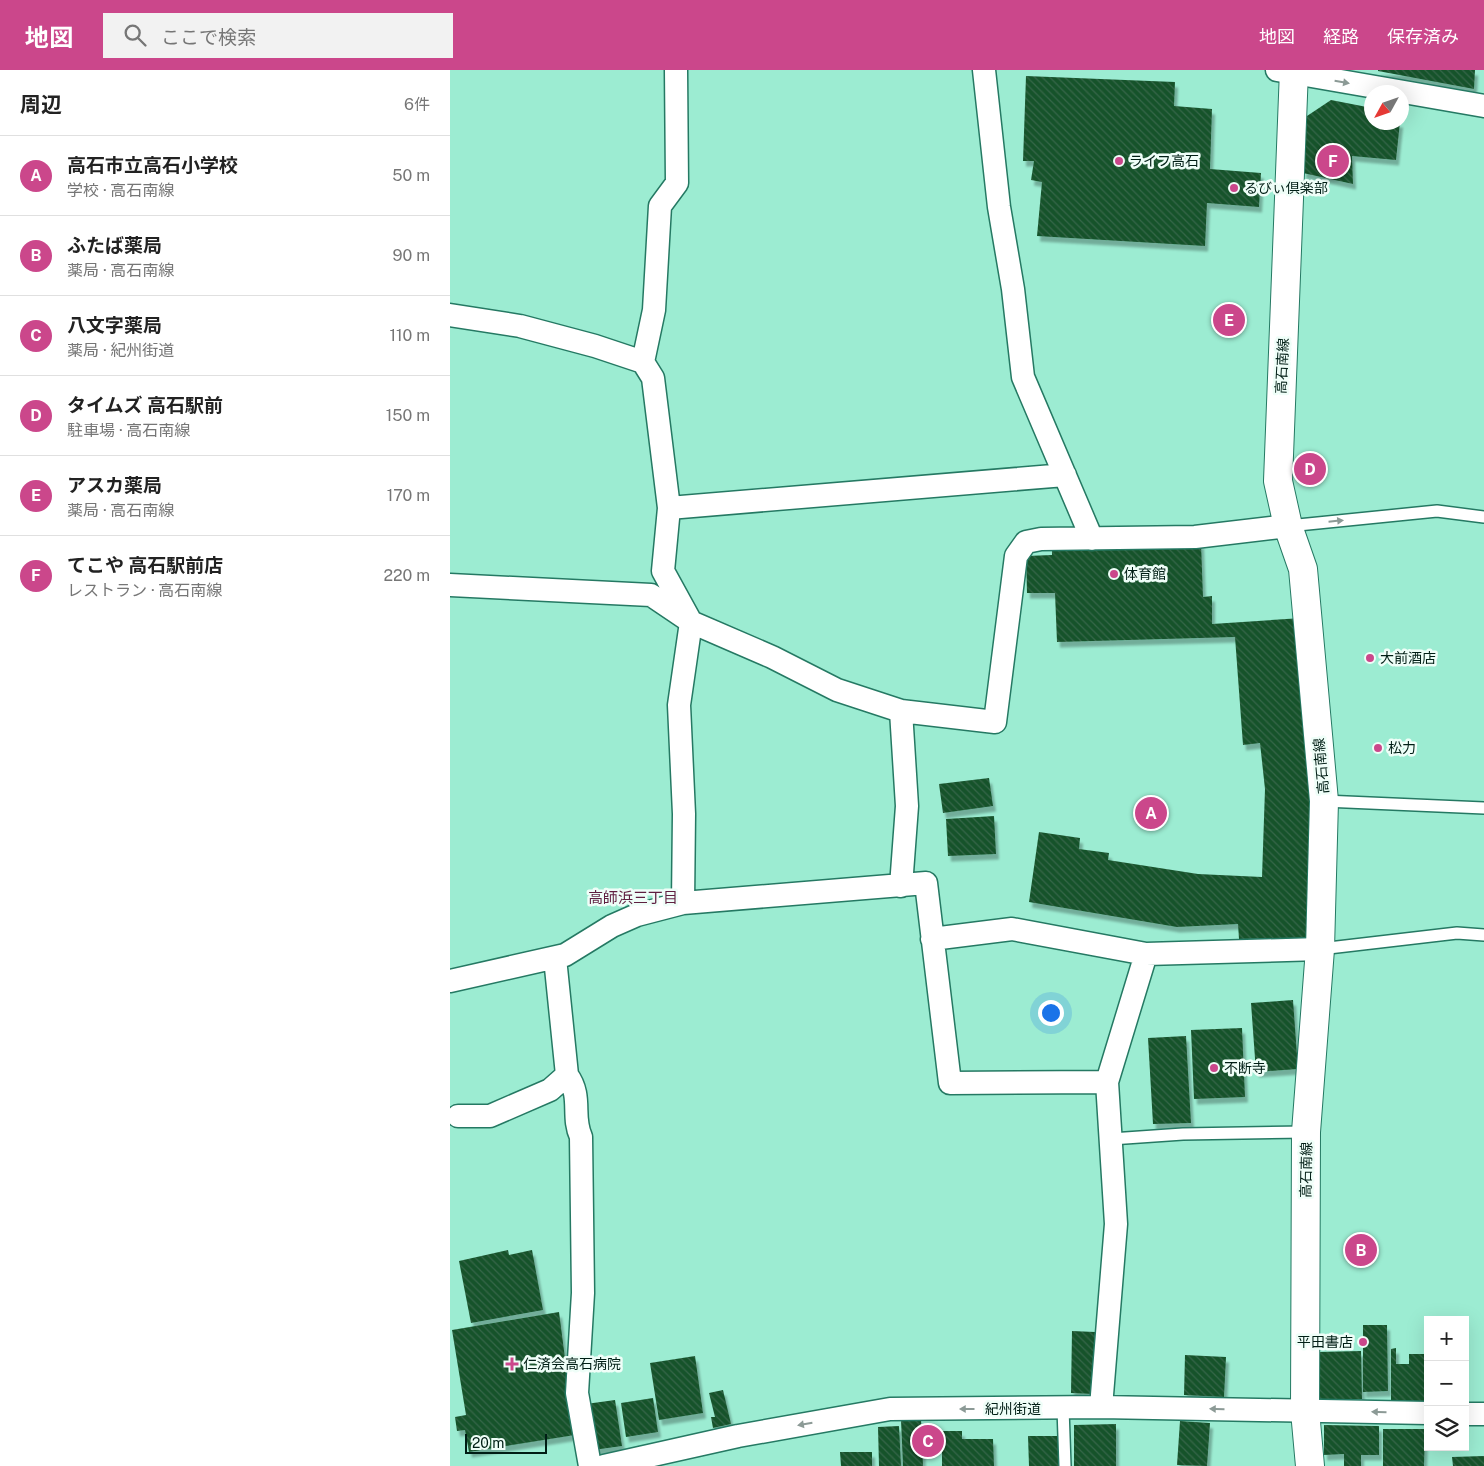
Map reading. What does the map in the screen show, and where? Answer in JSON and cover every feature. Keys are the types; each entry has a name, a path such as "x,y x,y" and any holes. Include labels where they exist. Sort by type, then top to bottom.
{"street":[{"path":"643,362 654,310 660,206 677,183 676,70"},
{"path":"984,70 999,207 1013,289 1023,377 1092,539"},
{"path":"1288,71 1484,106"},
{"name":"高石南線","path":"1288,71 1278,481 1288,526 1303,569 1324,801 1320,949 1306,1132 1305,1411 1310,1466"},
{"path":"450,315 520,326 594,346 643,362 653,378 669,508 663,571 691,622 679,705 684,814 683,903"},
{"path":"669,508 1065,475"},
{"path":"450,585 651,595 691,622 772,657 837,690 901,712 995,722 1016,556 1026,542 1041,539 1195,537 1288,526"},
{"path":"901,712 907,806 901,886"},
{"path":"450,981 565,955 612,926 637,915 683,903 926,883 932,939 944,1014 950,1083 1107,1082"},
{"path":"932,939 1012,929 1146,954 1320,949"},
{"path":"1101,1407 1116,1224 1107,1082 1146,954"},
{"path":"555,958 567,1075 576,1086 577,1129 581,1137 583,1293 577,1393 590,1466"},
{"path":"458,1116 490,1116 550,1090 567,1075"},
{"name":"紀州街道","path":"604,1466 738,1436 890,1410 1101,1407 1424,1413"},
{"path":"1469,1414 1484,1414"}],"lane":[{"path":"1288,526 1437,511 1484,517"},
{"path":"1324,801 1484,808"},
{"path":"1320,949 1457,933 1484,935"},
{"path":"1111,1139 1183,1134 1306,1132"},
{"path":"1063,1408 1065,1466"}],"building":[{"path":"1475,70 1474,89 1378,71"},
{"name":"ライフ高石","path":"1026,76 1175,82 1174,106 1212,109 1210,169 1261,173 1259,207 1207,203 1205,246 1037,236 1042,182 1031,180 1034,161 1023,161"},
{"path":"1331,100 1364,106 1364,130 1399,130 1396,160 1352,156 1353,184 1303,173 1307,116"},
{"path":"1201,543 1203,597 1212,596 1212,624 1302,618 1314,771 1308,938 1239,939 1238,924 1177,927 1029,902 1039,832 1080,838 1079,849 1109,853 1108,860 1198,874 1262,877 1265,789 1260,743 1243,745 1235,637 1057,642 1055,593 1027,593 1026,556 1052,555 1052,548"},
{"path":"989,778 993,806 943,813 939,784"},
{"path":"994,816 996,854 948,856 946,819"},
{"path":"1293,1000 1298,1069 1256,1072 1251,1003"},
{"path":"1242,1028 1245,1097 1194,1099 1191,1030"},
{"path":"1186,1036 1191,1123 1153,1124 1148,1038"},
{"path":"508,1250 509,1255 532,1250 543,1310 471,1323 459,1261"},
{"name":"仁済会高石病院","path":"559,1312 575,1435 469,1452 465,1430 457,1431 455,1417 466,1415 452,1330"},
{"path":"1363,1325 1387,1325 1388,1391 1363,1392"},
{"path":"1072,1331 1095,1332 1093,1394 1071,1393"},
{"path":"1396,1348 1396,1364 1409,1364 1409,1354 1424,1354 1424,1402 1391,1402 1391,1349"},
{"path":"1361,1351 1362,1399 1320,1400 1319,1352"},
{"path":"1185,1355 1226,1357 1224,1397 1184,1395"},
{"path":"695,1356 703,1413 659,1420 650,1363"},
{"path":"723,1390 731,1424 713,1428 711,1417 715,1417 709,1393"},
{"path":"653,1398 658,1432 626,1437 621,1403"},
{"path":"615,1400 622,1446 593,1450 586,1404"},
{"path":"921,1419 923,1466 903,1466 901,1420"},
{"path":"1180,1421 1210,1423 1207,1466 1177,1465"},
{"path":"1116,1424 1116,1466 1074,1466 1074,1425"},
{"path":"1324,1425 1379,1426 1379,1455 1361,1455 1361,1466 1344,1466 1344,1454 1324,1455"},
{"path":"899,1426 901,1466 879,1466 878,1427"},
{"path":"1383,1429 1424,1429 1424,1466 1383,1466"},
{"path":"942,1431 962,1431 962,1439 993,1439 994,1466 942,1466"},
{"path":"1028,1436 1058,1436 1058,1466 1029,1466"},
{"path":"840,1452 872,1452 872,1466 841,1466"},
{"path":"1484,1456 1484,1466 1453,1466 1452,1457"}],"place":[{"name":"ライフ高石","path":"1119,161"},
{"name":"てこや 高石駅前店","path":"1333,161"},
{"name":"るびぃ倶楽部","path":"1234,188"},
{"name":"アスカ薬局","path":"1229,320"},
{"name":"タイムズ 高石駅前","path":"1310,469"},
{"name":"体育館","path":"1114,574"},
{"name":"大前酒店","path":"1370,658"},
{"name":"松力","path":"1378,748"},
{"name":"高石市立高石小学校","path":"1151,813"},
{"name":"不断寺","path":"1214,1068"},
{"name":"ふたば薬局","path":"1361,1250"},
{"name":"平田書店","path":"1363,1342"},
{"name":"仁済会高石病院","path":"512,1364"},
{"name":"八文字薬局","path":"928,1441"}],"district":[{"name":"高師浜三丁目","path":"633,898"}]}
